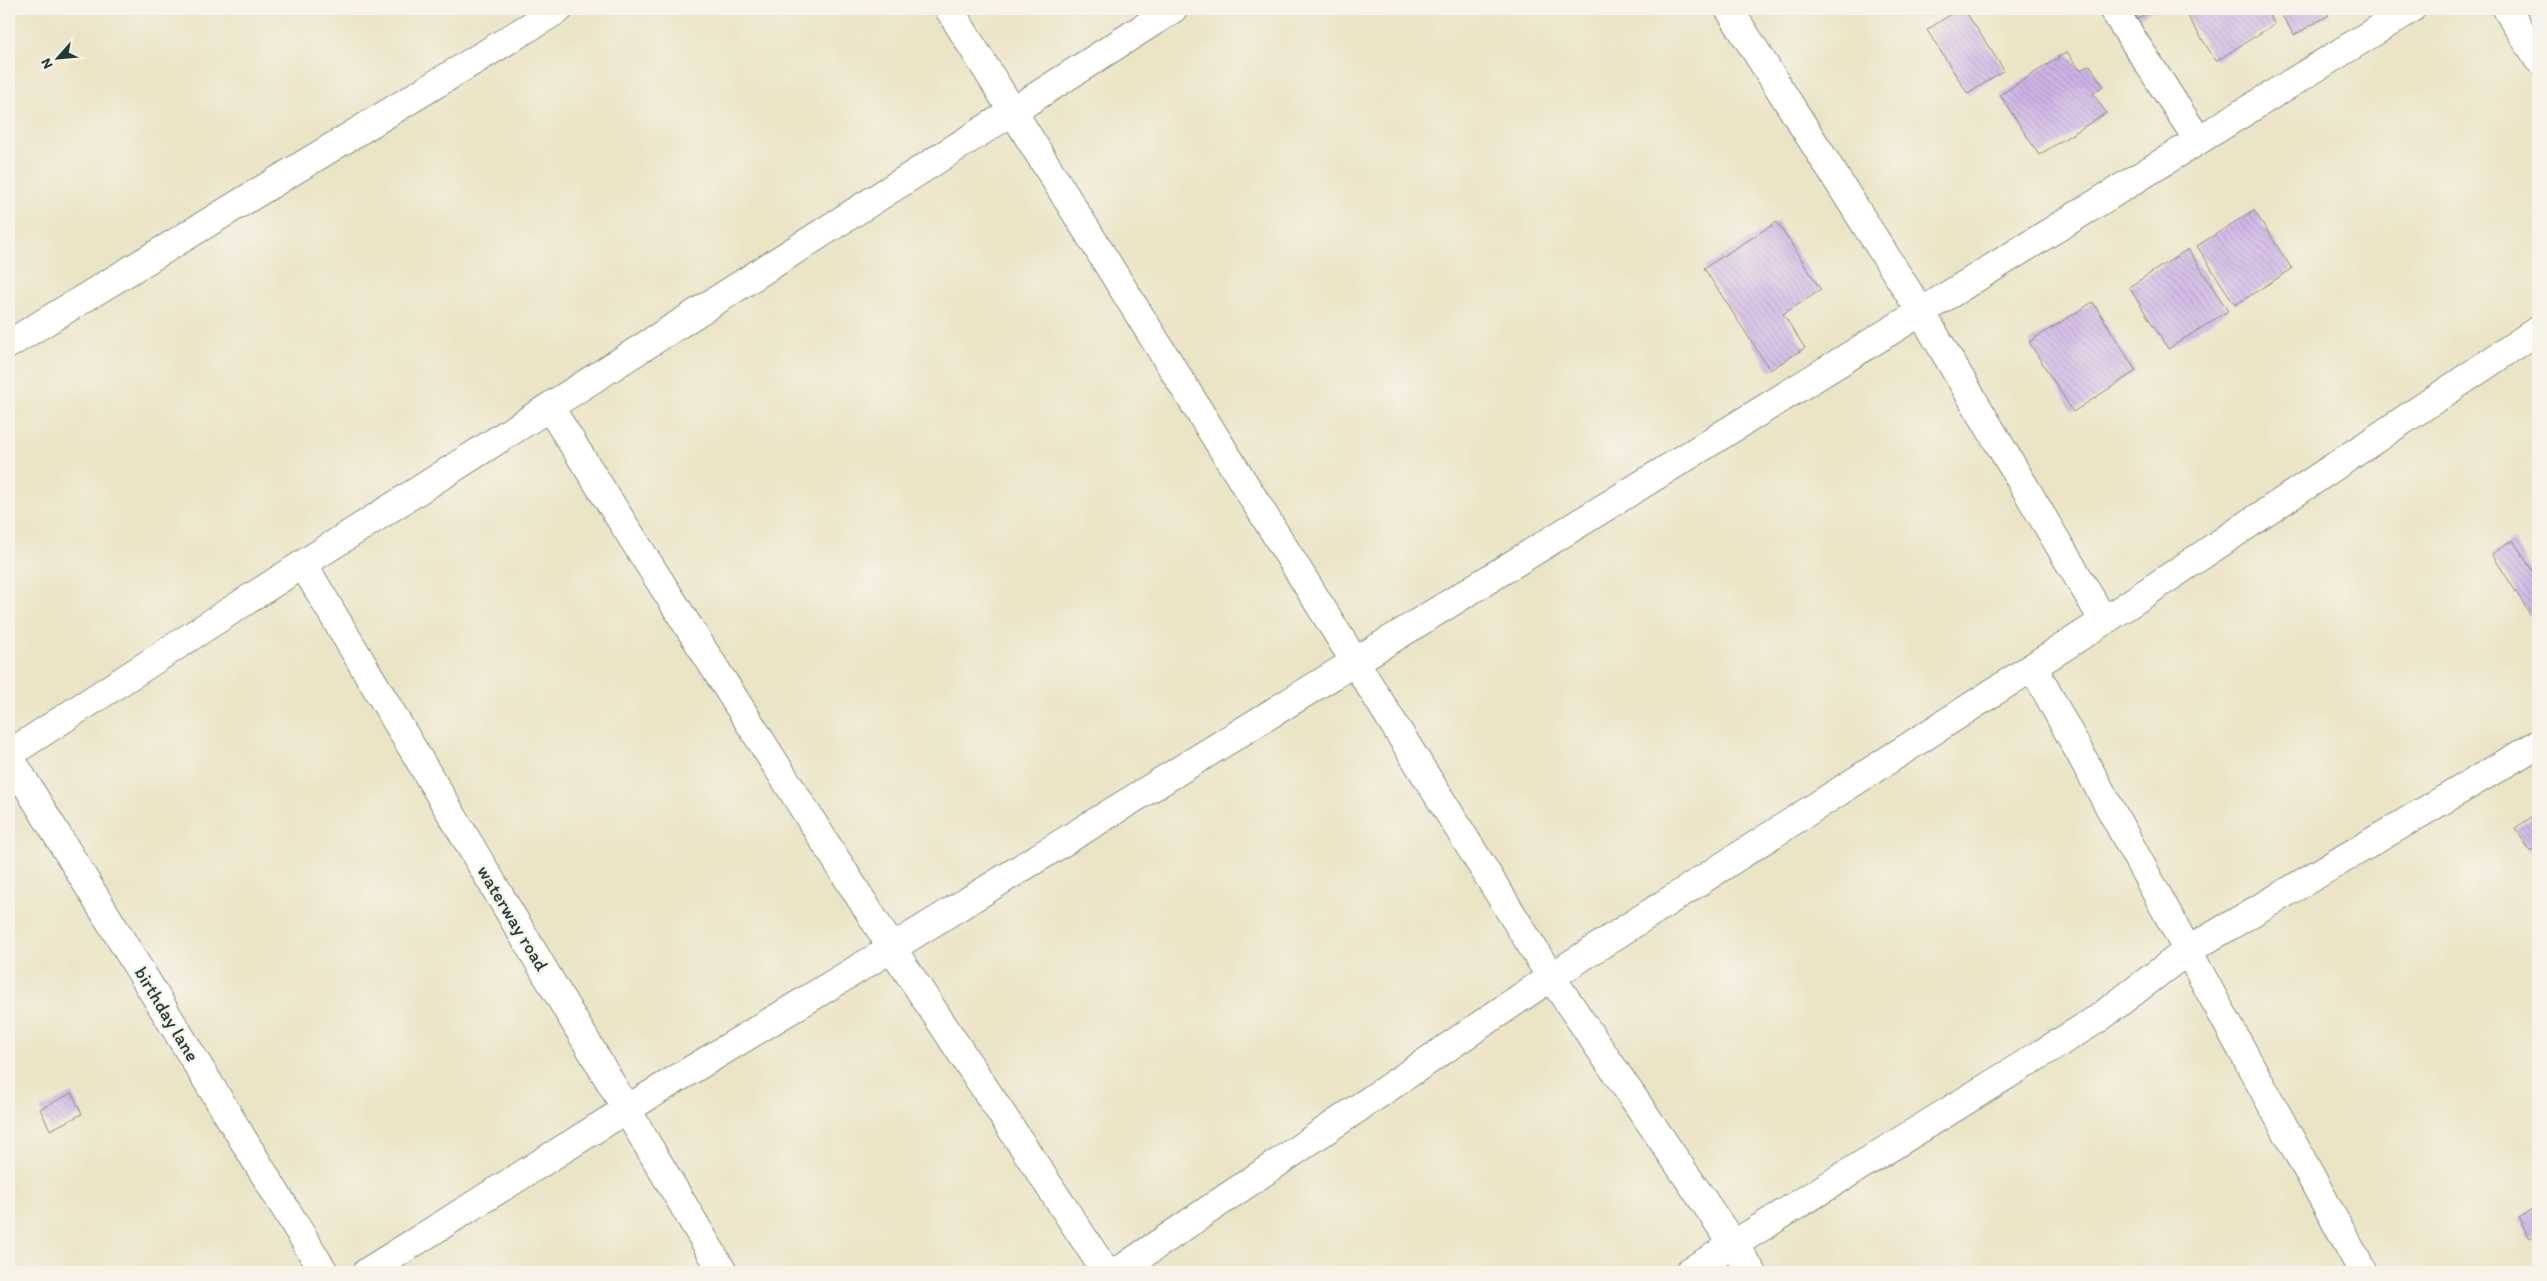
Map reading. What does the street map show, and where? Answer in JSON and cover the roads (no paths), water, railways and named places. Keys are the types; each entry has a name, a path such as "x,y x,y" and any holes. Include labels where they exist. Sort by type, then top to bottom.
{"street":[{"path":"9,344 559,9"},
{"path":"949,9 1551,977 1752,1272"},
{"path":"9,755 303,564 1173,9"},
{"path":"1729,9 1921,312 2104,621"},
{"path":"2113,9 2198,140"},
{"path":"367,1272 626,1109 892,948 2411,9"},
{"path":"2507,9 2538,59"},
{"path":"1117,1272 1551,977 2104,621 2538,330"},
{"path":"550,408 892,948 1106,1272"},
{"name":"waterway road","path":"303,564 723,1272"},
{"path":"2033,667 2362,1272"},
{"path":"1689,1272 2099,1018 2187,951 2538,744"},
{"name":"birthday lane","path":"9,755 324,1272"}]}
